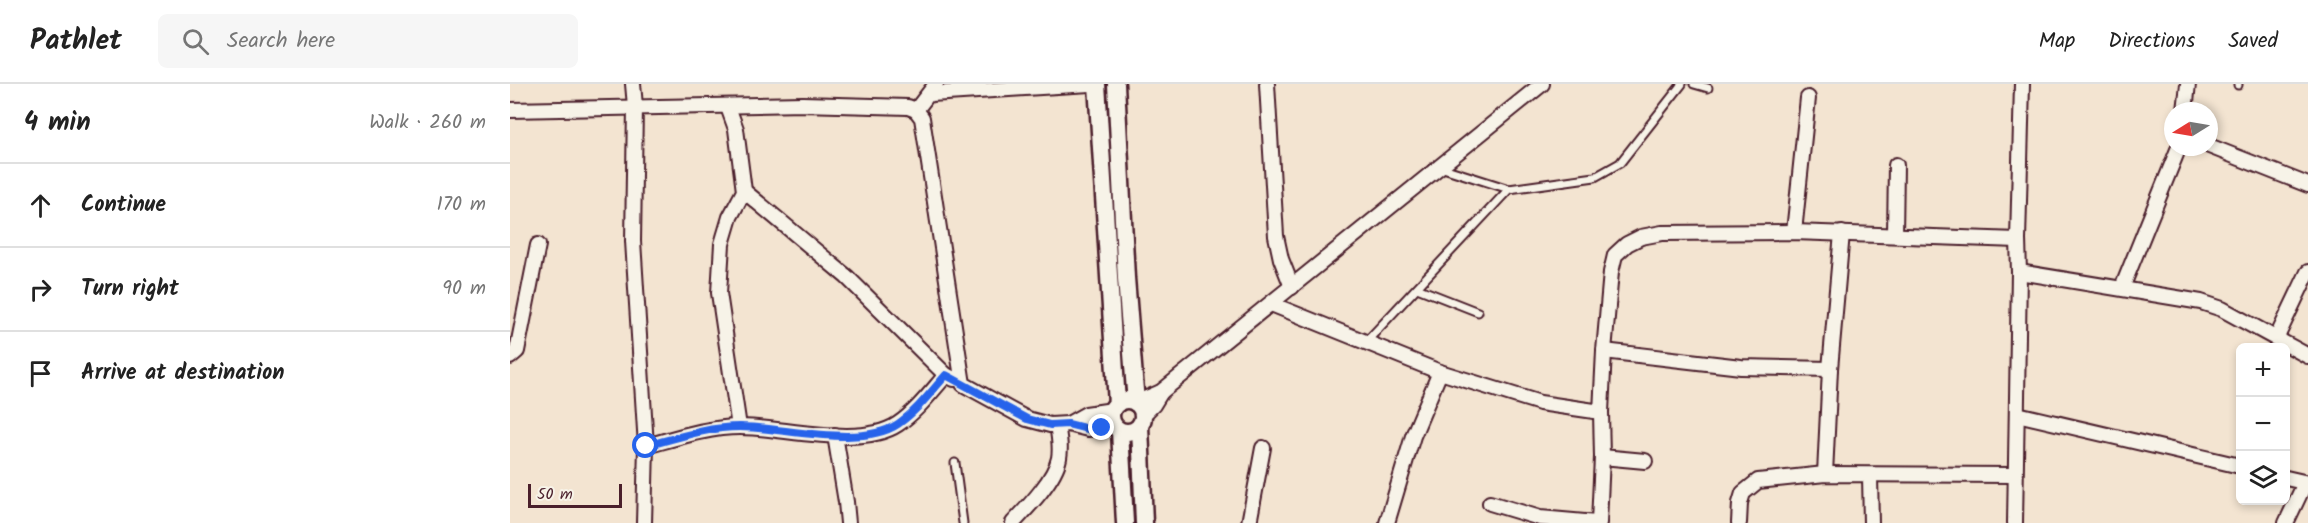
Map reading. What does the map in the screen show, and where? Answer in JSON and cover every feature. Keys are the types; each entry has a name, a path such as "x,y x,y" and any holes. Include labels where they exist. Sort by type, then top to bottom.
{"street":[{"path":"633,84 635,106 633,241 646,446 644,523"},
{"path":"916,110 933,89 1090,84"},
{"path":"1097,84 1116,418 1125,523"},
{"path":"1116,84 1126,278 1139,412 1144,523"},
{"path":"1267,84 1276,236 1281,259 1292,286"},
{"path":"744,191 847,277 946,375 1027,419 1063,424 1086,414 1116,418 1131,432 1147,398 1161,392 1542,84"},
{"path":"2015,523 2022,84"},
{"path":"2186,102 2188,84"},
{"path":"1794,232 1808,98"},
{"path":"510,110 803,104 908,107 916,110 922,118 963,384"},
{"path":"728,107 736,129 744,191 730,218 722,244 719,293 739,427"},
{"path":"2218,150 2308,185"},
{"path":"2122,288 2175,156"},
{"path":"1895,235 1896,165"},
{"path":"1490,502 1540,518 1597,523 1602,457 1601,412 1604,351 1611,272 1616,255 1627,244 1641,237 1662,233 1794,232 2018,240"},
{"path":"1825,474 1830,369 1842,233"},
{"path":"510,357 517,351 538,245"},
{"path":"2019,272 2201,302 2222,309 2308,356"},
{"path":"2277,338 2308,273"},
{"path":"1271,304 1440,372 1540,404 1601,412"},
{"path":"1604,351 1740,367 1830,369"},
{"path":"1387,523 1413,436 1440,372"},
{"path":"646,446 686,434 739,427 835,435 877,433 896,425 914,412 946,375"},
{"path":"1116,418 1124,401 1139,412"},
{"path":"2017,414 2236,465"},
{"path":"1013,523 1051,477 1059,460 1063,424"},
{"path":"835,435 848,523"},
{"path":"1249,523 1263,448"},
{"path":"1602,457 1645,461"},
{"path":"1739,523 1743,493 1758,481 1825,474 2014,475"},
{"path":"1870,476 1871,523"},
{"path":"2286,523 2306,483 2290,479"}],"lane":[{"path":"1440,167 1509,189 1595,177 1620,164 1682,84"},
{"path":"1694,84 1707,88"},
{"path":"1365,343 1509,189"},
{"path":"1417,288 1478,312"},
{"path":"955,464 963,523"}],"route":[{"path":"646,446 686,434 739,427 835,435 877,433 896,425 914,412 946,375 1027,419 1050,425 1068,424 1088,429 1102,428"}]}
